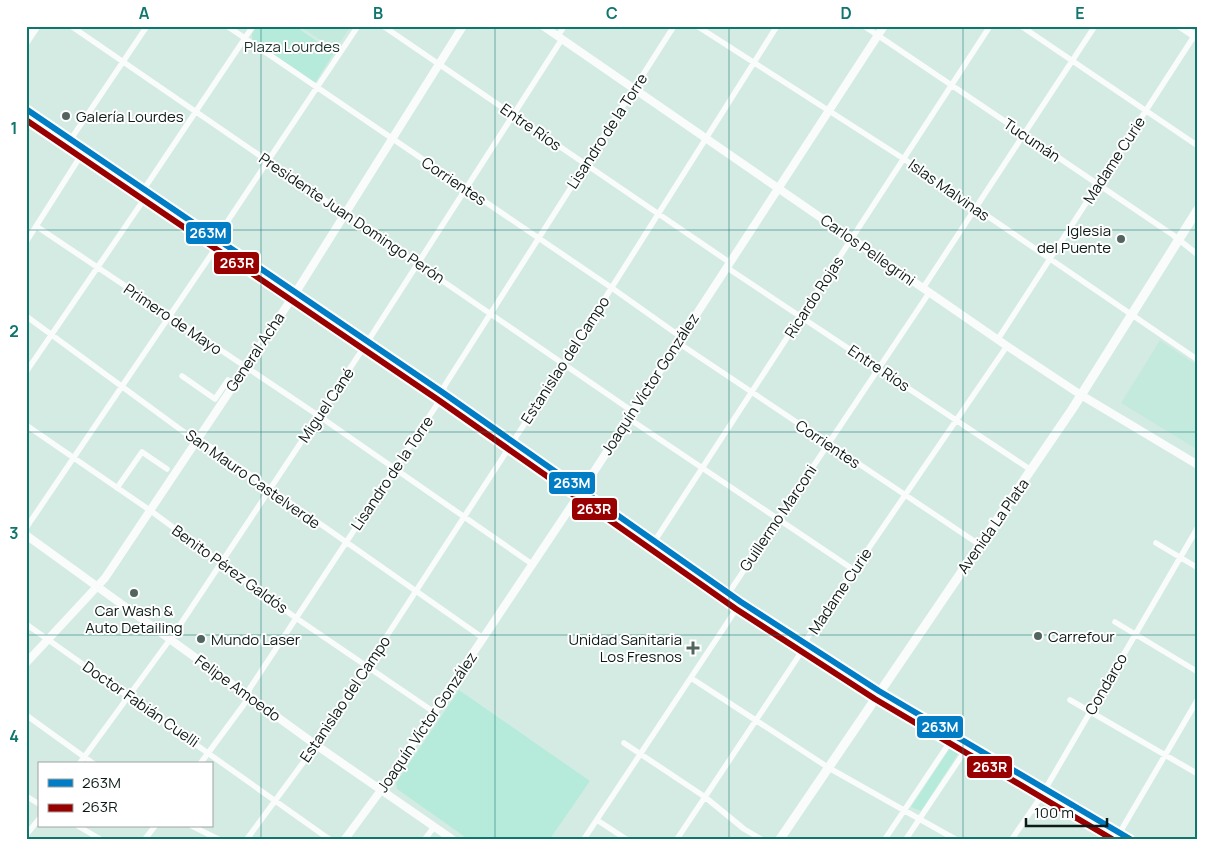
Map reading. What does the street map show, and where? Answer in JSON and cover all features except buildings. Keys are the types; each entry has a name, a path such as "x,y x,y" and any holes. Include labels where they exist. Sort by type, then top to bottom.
{"main road":[{"path":"26,41 36,26"},
{"name":"Avenida La Plata","path":"780,839 1081,395 1198,209"}],"street":[{"name":"Presidente Juan Domingo Perón","path":"71,26 122,63 564,363 702,468 854,570"},
{"path":"71,139 147,26"},
{"name":"Corrientes","path":"227,26 466,188 538,240 612,288 752,393 980,545"},
{"path":"26,372 97,267 196,112 254,26"},
{"path":"26,528 170,316 268,161 358,26"},
{"name":"Entre Ríos","path":"383,26 658,214 801,317 1031,470"},
{"name":"General Acha","path":"26,663 98,587 151,511 296,292 344,212 463,26"},
{"name":"Carlos Pellegrini","path":"543,26 1007,346 1081,395 1198,465"},
{"name":"Miguel Cané","path":"80,762 170,639 319,416 466,188 560,38 564,26"},
{"name":"Lisandro de la Torre","path":"202,762 245,703 247,695 296,618 440,400 442,392 491,313 674,26"},
{"name":"Islas Malvinas","path":"698,26 904,159 1198,360"},
{"name":"Estanislao del Campo","path":"247,839 316,745 368,666 612,288 777,26"},
{"name":"Tucumán","path":"864,26 1098,184 1198,255"},
{"name":"Joaquín Víctor González","path":"345,839 382,790 582,490 884,26"},
{"name":"Ricardo Rojas","path":"654,542 990,26"},
{"path":"1021,26 1198,146"},
{"name":"Guillermo Marconi","path":"728,594 879,368 975,209 1095,26"},
{"path":"1180,26 1197,35"},
{"name":"Madame Curie","path":"998,339 1145,111 1197,35"},
{"path":"26,109 442,392 728,594 879,691 1045,789 1118,836 1130,839"},
{"path":"26,242 85,149"},
{"name":"Primero de Mayo","path":"36,226 319,416 532,564"},
{"name":"San Mauro Castelverde","path":"26,316 197,440 483,638"},
{"name":"Madame Curie","path":"677,839 854,570 1007,346"},
{"path":"182,376 215,399 228,380 234,384"},
{"name":"Benito Pérez Galdós","path":"26,425 151,511 296,618 434,712"},
{"path":"117,488 142,452 167,469"},
{"name":"Condarco","path":"1012,839 1045,789 1198,527"},
{"name":"Felipe Amoedo","path":"26,535 316,745 452,839"},
{"path":"1156,543 1198,568"},
{"path":"584,839 741,602"},
{"path":"1114,622 1198,672"},
{"name":"Doctor Fabián Cuelli","path":"26,624 209,752 329,839"},
{"path":"690,678 829,768 955,839"},
{"path":"1118,836 1198,698"},
{"path":"1070,700 1198,774"},
{"path":"26,715 91,762"},
{"path":"885,839 954,736"},
{"path":"624,743 705,797 744,829 761,839"},
{"path":"906,839 969,745"},
{"path":"26,796 38,803"},
{"path":"26,835 38,820"},
{"path":"597,820 626,839"},
{"path":"425,839 434,827"},
{"path":"81,828 100,839"},
{"path":"145,839 153,828"},
{"path":"196,828 218,839"}],"shaded area":[{"path":"299,26 351,26 335,50"},
{"path":"1160,340 1198,366 1198,450 1121,403"}],"green space":[{"name":"Plaza Lourdes","path":"257,26 295,26 334,53 315,83 252,40 252,34"},
{"path":"459,690 590,781 550,839 468,839 397,789 396,783"},
{"path":"954,742 962,748 921,811 911,807"}],"transit line":[{"name":"263M","path":"26,109 442,392 741,602 879,691 1130,839"},
{"name":"263R","path":"26,120 437,399 736,609 875,699 1112,839"}],"place":[{"name":"Galería Lourdes","path":"66,116"},
{"name":"Iglesia del Puente","path":"1121,239"},
{"name":"Car Wash & Auto Detailing","path":"134,593"},
{"name":"Carrefour","path":"1038,636"},
{"name":"Mundo Laser","path":"201,639"},
{"name":"Unidad Sanitaria Los Fresnos","path":"693,648"}]}
